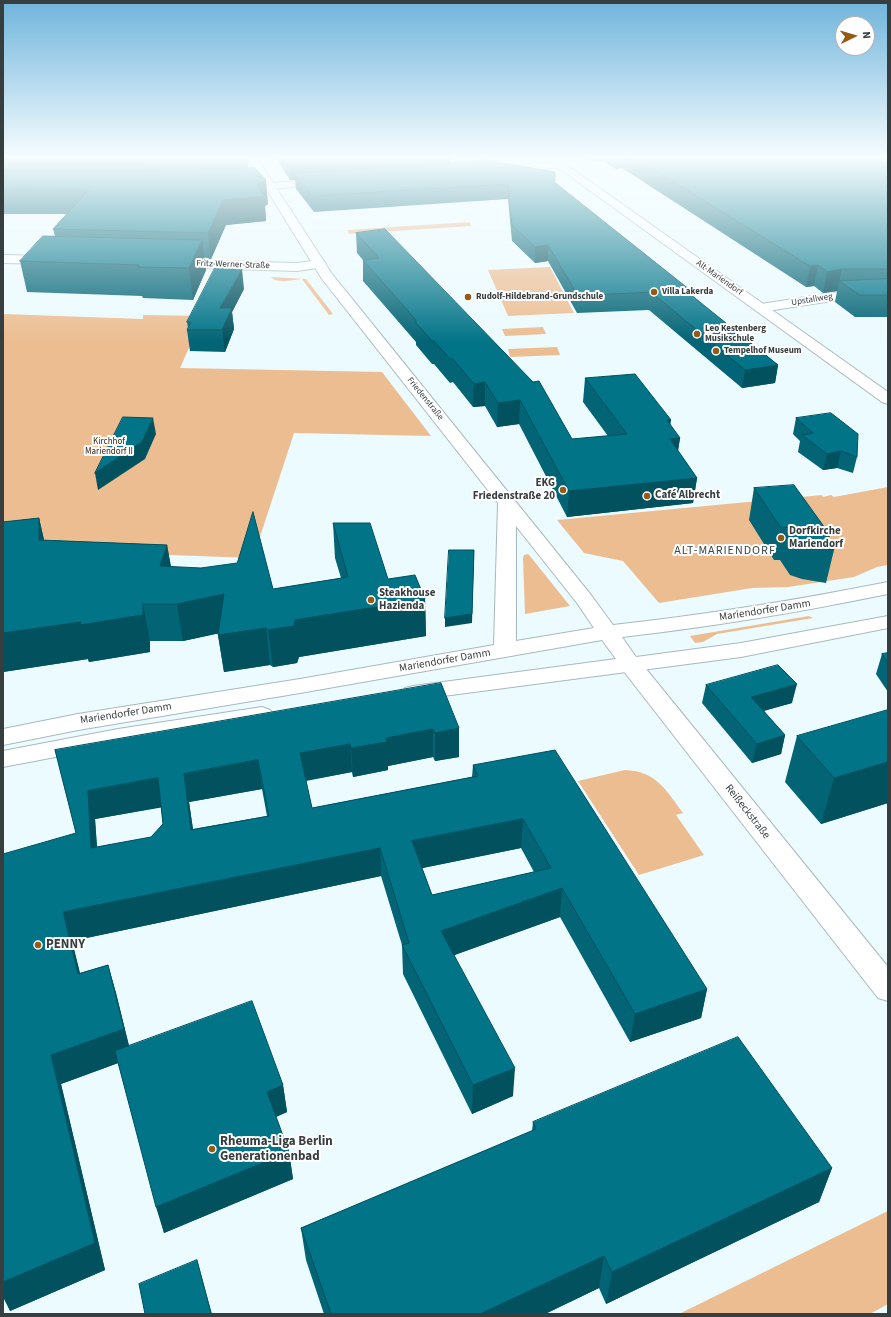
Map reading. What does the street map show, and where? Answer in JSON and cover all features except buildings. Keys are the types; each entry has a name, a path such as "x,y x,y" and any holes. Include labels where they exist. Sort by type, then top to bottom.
{"main road":[{"name":"Friedenstraße","path":"291,219 327,276 507,502 608,632"},
{"name":"Alt-Mariendorf","path":"636,219 888,399"},
{"path":"3,259 66,260"},
{"name":"Fritz-Werner-Straße","path":"161,263 290,267 319,264"},
{"name":"Upstallweg","path":"761,308 838,296 888,295"},
{"path":"505,650 507,502"},
{"name":"Mariendorfer Damm","path":"3,737 78,722 292,688 608,632 690,623 839,598 888,588"},
{"path":"391,695 741,650 888,622"},
{"name":"Reißeckstraße","path":"608,632 630,664 888,989"},
{"name":"Mariendorfer Damm","path":"3,759 118,737 279,712"}],"green space":[{"path":"469,222 472,226 349,234 347,230"},
{"path":"550,267 574,313 508,316 488,270"},
{"path":"271,277 306,279 333,314 329,315 302,279 281,281"},
{"name":"Kirchhof Mariendorf II","path":"3,314 143,319 143,315 203,316 180,368 382,372 431,436 294,433 253,558 3,549"},
{"path":"543,327 546,334 505,336 502,329"},
{"path":"557,347 560,355 510,357 508,349"},
{"path":"888,487 888,565 877,567 854,577 788,587 752,588 659,603 623,561 584,553 557,520 822,495 823,497 831,495 834,497"},
{"path":"528,554 570,606 525,614 523,558 524,555"},
{"path":"809,616 813,618 717,634 703,642 695,643 690,636"},
{"path":"625,770 645,774 659,783 683,813 676,815 704,855 639,875 578,781"},
{"path":"888,1211 888,1304 870,1314 679,1314"}],"place":[{"name":"Villa Lakerda","path":"654,292"},
{"name":"Rudolf-Hildebrand-Grundschule","path":"468,297"},
{"name":"Leo Kestenberg Musikschule","path":"697,334"},
{"name":"Tempelhof Museum","path":"716,351"},
{"name":"EKG Friedenstraße 20","path":"563,490"},
{"name":"Café Albrecht","path":"647,496"},
{"name":"Dorfkirche Mariendorf","path":"781,538"},
{"name":"Steakhouse Hazienda","path":"371,600"},
{"name":"PENNY","path":"38,945"},
{"name":"Rheuma-Liga Berlin Generationenbad","path":"212,1149"}],"district":[{"name":"ALT-MARIENDORF","path":"725,551"}]}
